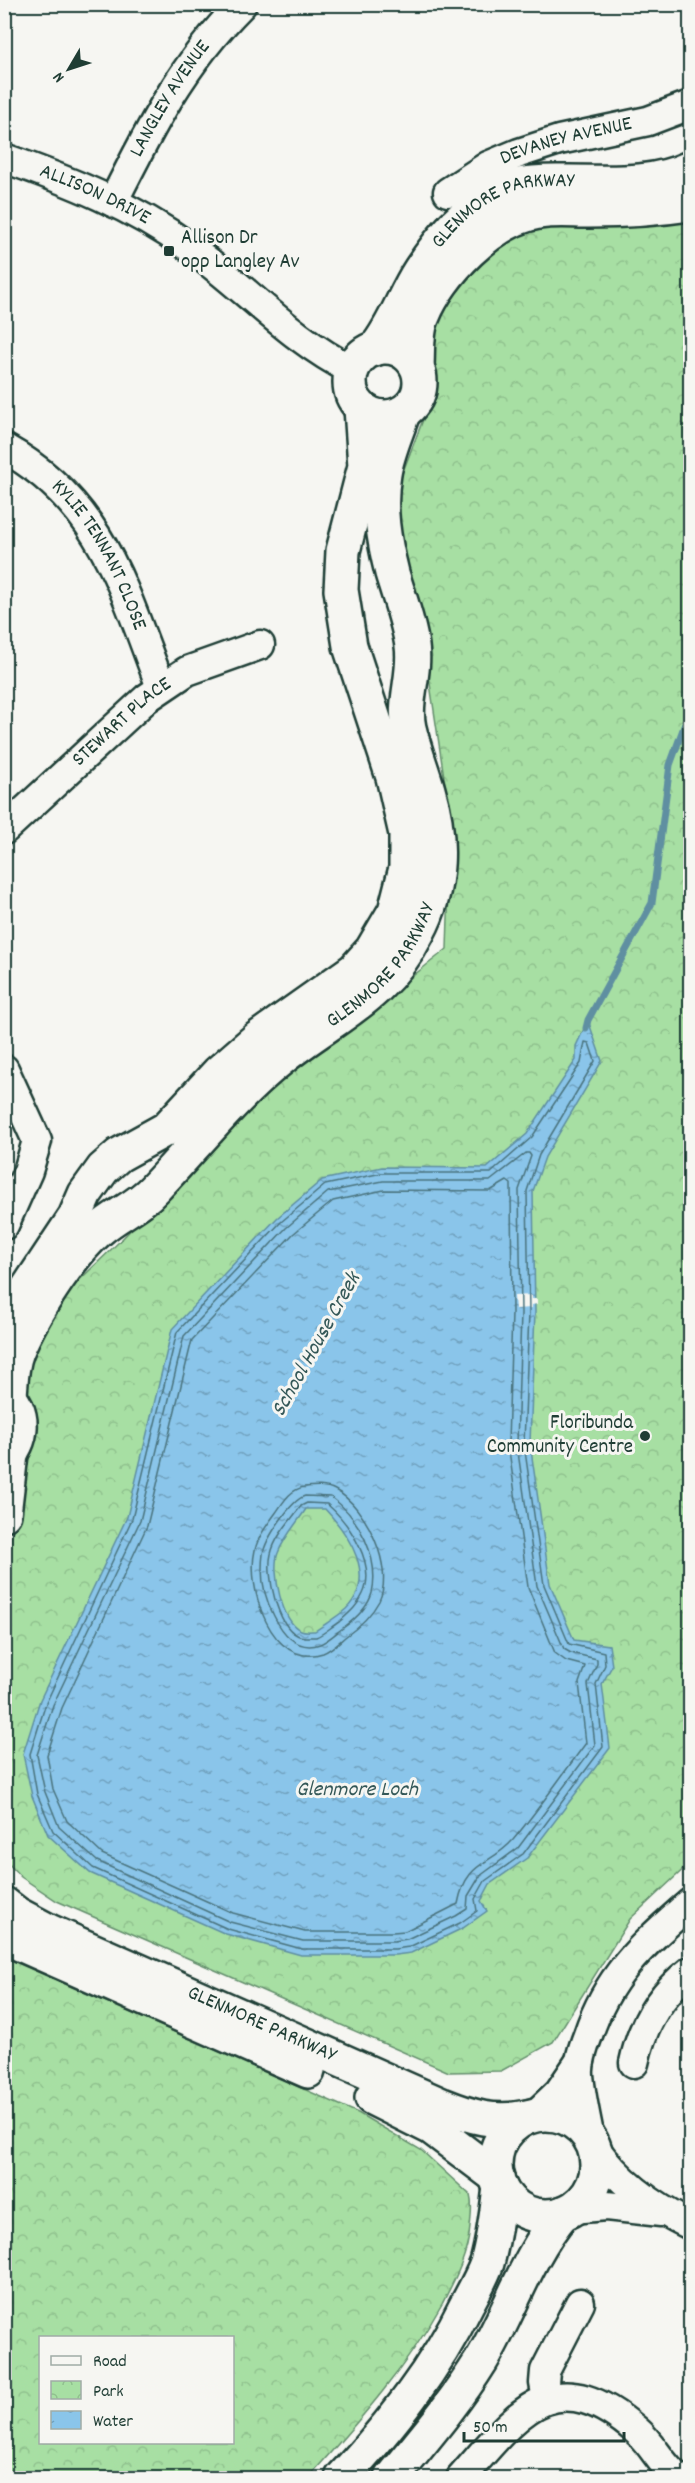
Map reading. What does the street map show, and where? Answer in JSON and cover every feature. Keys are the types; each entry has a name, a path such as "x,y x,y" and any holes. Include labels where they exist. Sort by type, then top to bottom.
{"main road":[{"name":"GLENMORE PARKWAY","path":"363,359 394,321 420,270 447,236 478,205 496,193 520,185 543,182 625,183 648,180 690,168"},
{"name":"GLENMORE PARKWAY","path":"417,366 420,325 430,302 461,260 500,228 518,218 537,212 625,210 690,204"},
{"path":"387,347 399,350 409,357 417,366 420,379 419,392 413,404 403,413 393,417 370,414 361,408 351,390 363,359 387,347"},
{"name":"GLENMORE PARKWAY","path":"4,1324 75,1217 85,1194 103,1169 119,1155 157,1135 175,1122 219,1072 258,1038 354,970 376,944 395,911 406,868 406,834 393,777 350,646 341,590 343,551 365,466 361,408"},
{"name":"GLENMORE PARKWAY","path":"7,1395 17,1351 57,1281 82,1247 108,1223 144,1200 224,1111 262,1075 376,990 393,972 410,947 427,913 438,862 437,827 409,729 407,707 413,649 382,525 383,475 403,413"},
{"path":"4,1514 8,1457 19,1441 21,1425 18,1410 7,1395"},
{"name":"GLENMORE PARKWAY","path":"4,1904 17,1914 180,2002 432,2128 499,2182"},
{"name":"GLENMORE PARKWAY","path":"4,1937 180,2002 470,2116 508,2121 531,2116"},
{"path":"342,2478 384,2433 420,2386 461,2316 486,2265 496,2224 499,2182 495,2163 498,2148 504,2136 514,2125 531,2116 551,2114 567,2118 580,2126 592,2143 597,2161 596,2175 591,2189 583,2200 567,2211 547,2232 533,2255 481,2360 446,2412 392,2478"},
{"path":"499,2182 508,2199 533,2214 549,2216 567,2211"}],"street":[{"name":"LANGLEY AVENUE","path":"113,202 170,94 229,10"},
{"name":"DEVANEY AVENUE","path":"448,192 488,166 519,153 559,140 648,121 690,105"},
{"name":"ALLISON DRIVE","path":"4,159 63,178 113,202 187,245 323,356 363,359"},
{"name":"KYLIE TENNANT CLOSE","path":"4,448 62,489 92,527 113,563 161,687"},
{"name":"STEWART PLACE","path":"4,830 161,687 198,666 260,645"},
{"path":"4,1069 38,1141 28,1171 4,1225"},
{"path":"531,2116 560,2092 580,2061 596,2014 616,1976 643,1944 690,1903"},
{"path":"634,2063 639,2040 651,2015 667,1993 690,1971"},
{"path":"580,2061 579,2074 592,2143 618,2178 678,2219"},
{"path":"567,2211 606,2206 678,2219"},
{"path":"546,2399 545,2371 580,2302"},
{"path":"461,2478 515,2418 534,2403 563,2396 596,2403 636,2430 678,2478"}],"green space":[{"path":"690,213 690,1863 630,1919 553,2042 501,2071 449,2072 57,1901 21,1877 5,1860 5,1570 36,1412 21,1380 66,1293 121,1240 254,1101 447,949 451,824 423,637 392,524 402,474 431,399 431,340 445,308 477,262 529,229 592,227"},
{"path":"5,1957 358,2113 421,2150 470,2195 472,2211 467,2247 442,2304 397,2373 308,2478 5,2478"}],"water":[{"name":"Glenmore Loch","path":"588,1020 602,1061 545,1157 533,1191 535,1312 530,1443 550,1584 574,1640 609,1645 612,1666 602,1684 610,1748 527,1858 490,1884 481,1901 487,1911 463,1928 411,1953 301,1955 226,1934 90,1873 48,1835 32,1796 23,1754 40,1700 127,1517 172,1329 277,1218 322,1180 382,1167 487,1168 527,1134 576,1060 576,1046","holes":["306,1509 325,1509 351,1544 360,1570 360,1584 355,1597 346,1609 315,1631 304,1631 294,1626 288,1618 277,1583 276,1561 284,1541"]}],"pier":[{"path":"531,1295 531,1299 537,1299 537,1304 532,1305 532,1308 515,1309 514,1296"}],"waterway":[{"name":"School House Creek","path":"586,1028 588,1020 652,903 670,765 690,710"}],"place":[{"name":"Allison Dr opp Langley Av","path":"169,251"},
{"name":"Floribunda Community Centre","path":"645,1436"}]}
